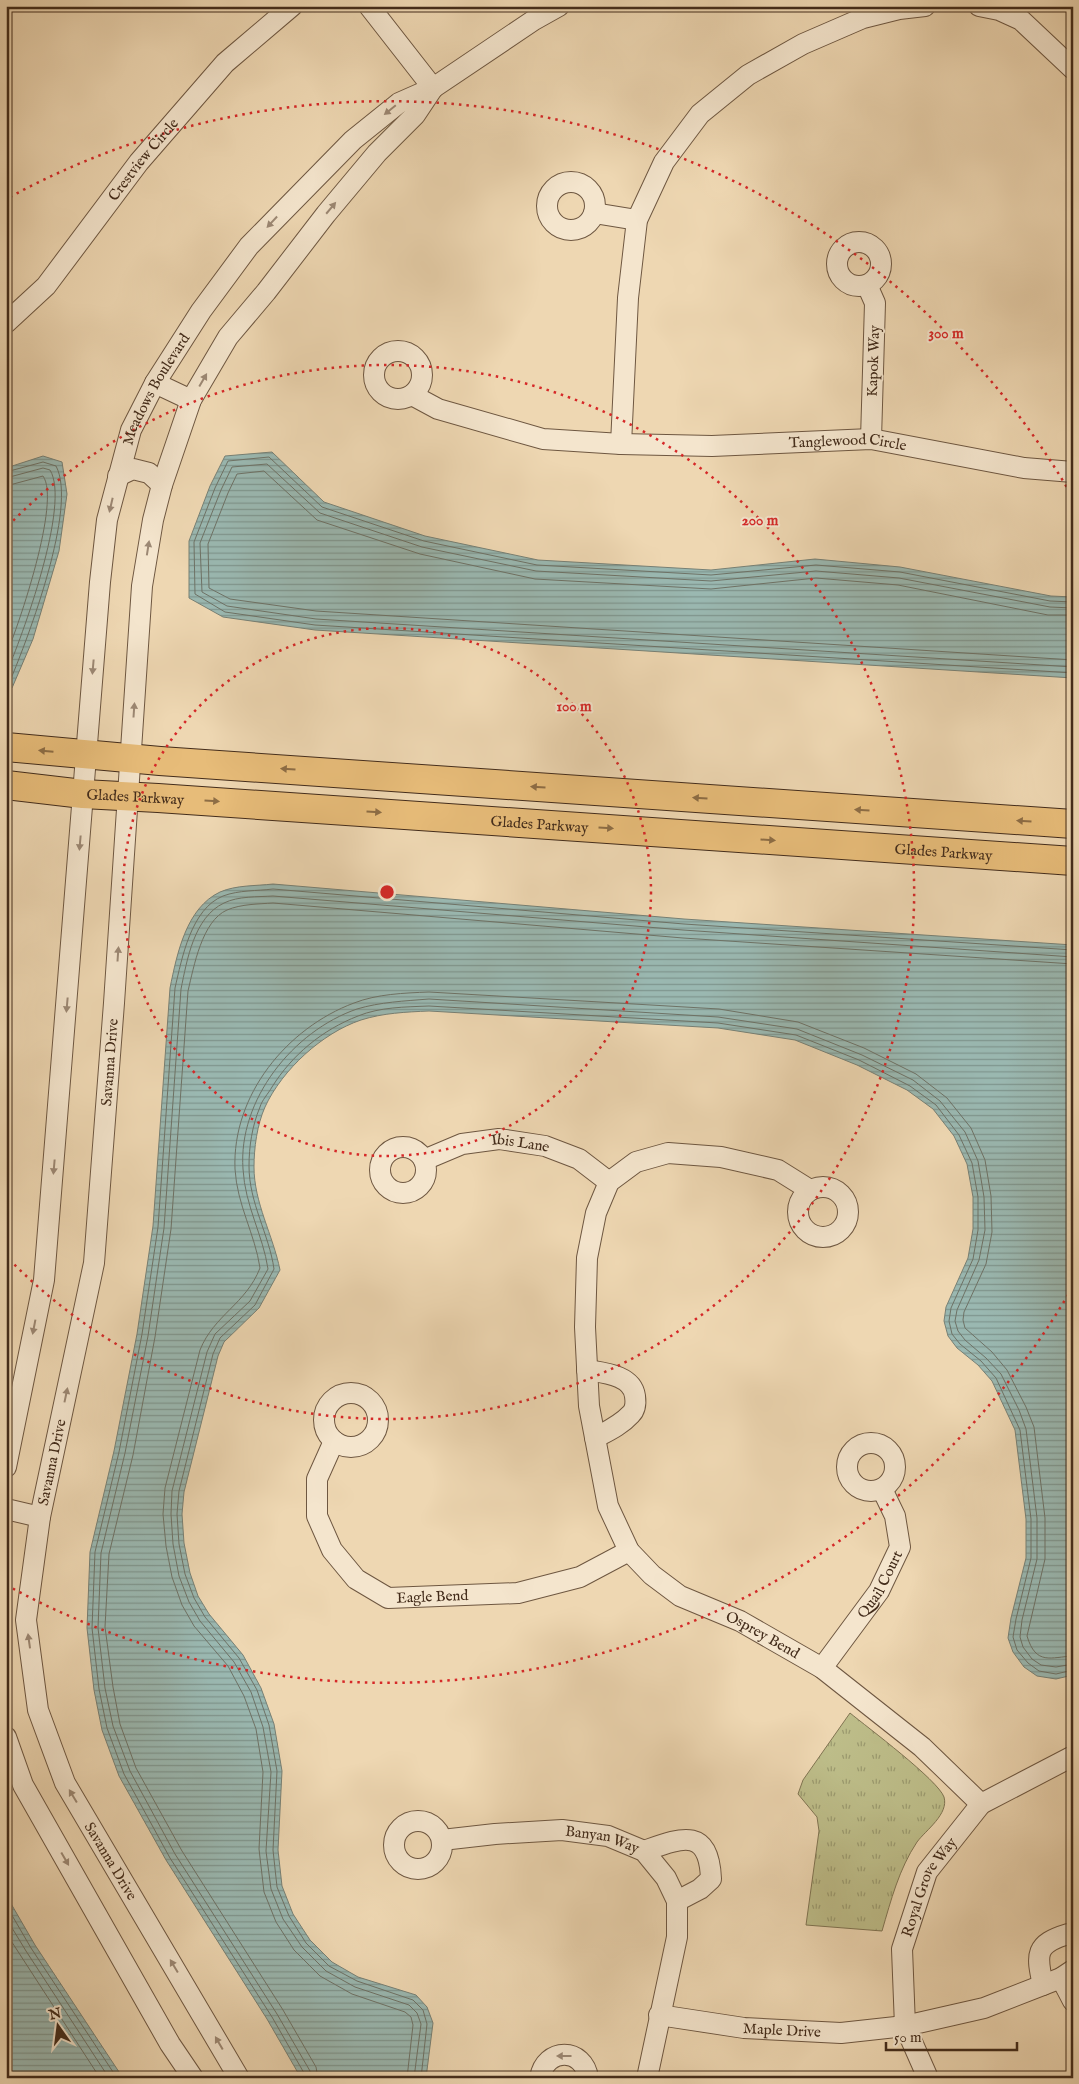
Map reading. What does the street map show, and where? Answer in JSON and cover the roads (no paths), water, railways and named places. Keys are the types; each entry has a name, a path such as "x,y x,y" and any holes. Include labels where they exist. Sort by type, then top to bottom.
{"main road":[{"path":"6,748 1073,824"},
{"name":"Glades Parkway","path":"6,785 83,794 1073,861"}],"street":[{"name":"Crestview Circle","path":"6,323 46,286 139,162 225,63 292,6"},
{"path":"369,6 432,88"},
{"name":"Meadows Boulevard","path":"83,794 107,520 131,430 155,383 201,311 249,246 353,140 399,103 432,88 534,20 559,6"},
{"path":"621,444 628,298 638,220 664,162 700,114 748,75 803,44 862,18 900,9 925,6"},
{"path":"979,6 1026,13 1073,69"},
{"name":"Meadows Boulevard","path":"128,796 142,586 153,520 162,485 191,400 228,337 377,153 414,115 432,88"},
{"path":"594,213 638,220"},
{"name":"Kapok Way","path":"867,285 875,303 871,439"},
{"path":"155,383 191,400"},
{"name":"Tanglewood Circle","path":"412,394 438,409 543,439 621,444 712,446 871,439 1024,468 1073,472"},
{"path":"118,476 133,469 149,474 162,485"},
{"path":"6,1467 44,1280 83,794"},
{"name":"Savanna Drive","path":"128,796 94,1263 40,1517 26,1620 38,1710 65,1782 239,2078"},
{"name":"Ibis Lane","path":"424,1160 462,1144 499,1139 545,1146 579,1159 610,1182"},
{"name":"Osprey Bend","path":"810,1190 778,1170 720,1157 668,1153 636,1162 610,1182 596,1213 587,1258 585,1327 589,1406 608,1506 629,1551 652,1575 680,1596 740,1622 822,1668 922,1747 981,1804"},
{"path":"587,1370 614,1375 627,1383 634,1392 636,1403 632,1413 621,1424 595,1438"},
{"name":"Eagle Bend","path":"334,1441 316,1479 317,1516 332,1550 356,1579 388,1598 518,1593 580,1578 629,1551"},
{"name":"Quail Court","path":"822,1668 879,1591 900,1547 894,1516 882,1489"},
{"path":"6,1509 40,1517"},
{"path":"6,1737 23,1785 170,2044 193,2078"},
{"name":"Royal Grove Way","path":"928,2078 905,2026 902,1949 926,1872 981,1804 1073,1756"},
{"name":"Banyan Way","path":"442,1840 495,1834 562,1830 608,1836 644,1851 666,1878 677,1901 677,1937 647,2078"},
{"path":"644,1851 675,1840 691,1839 702,1846 710,1860 711,1879 700,1889 677,1901"},
{"path":"1073,1936 1068,1934 1053,1938 1042,1946 1038,1960 1059,1978 1073,2001"},
{"name":"Maple Drive","path":"659,2015 744,2028 841,2033 905,2026 984,2008 1059,1978"},
{"path":"540,2078 544,2064 550,2059 565,2055 579,2060 584,2065 588,2078"}],"water":[{"path":"272,452 324,502 425,536 538,560 711,570 815,559 900,567 1051,596 1073,597 1073,678 315,630 223,617 189,598 189,541 210,486 225,456"},
{"path":"43,456 62,462 67,494 59,551 33,639 12,688 6,687 6,468"},
{"path":"273,884 684,919 1073,945 1073,1675 1056,1679 1037,1676 1024,1667 1013,1652 1008,1638 1026,1558 1026,1519 1015,1430 992,1381 978,1365 957,1348 948,1336 944,1321 946,1307 968,1258 973,1229 973,1197 967,1164 954,1136 933,1109 907,1090 857,1065 795,1040 718,1028 429,1011 403,1012 378,1016 346,1026 318,1043 305,1054 272,1093 262,1114 258,1129 254,1167 260,1206 280,1270 259,1308 224,1342 218,1356 184,1492 182,1514 184,1543 190,1573 198,1596 209,1614 243,1655 261,1688 274,1724 282,1771 278,1850 282,1886 293,1914 310,1940 332,1962 358,1977 416,1995 427,2007 433,2023 426,2078 301,2078 267,2019 166,1860 119,1776 102,1730 94,1690 87,1628 90,1552 114,1451 137,1334 153,1226 170,988 185,933 191,920 208,899 220,892 233,888"},
{"path":"6,1895 35,1945 123,2078 6,2078"}]}
